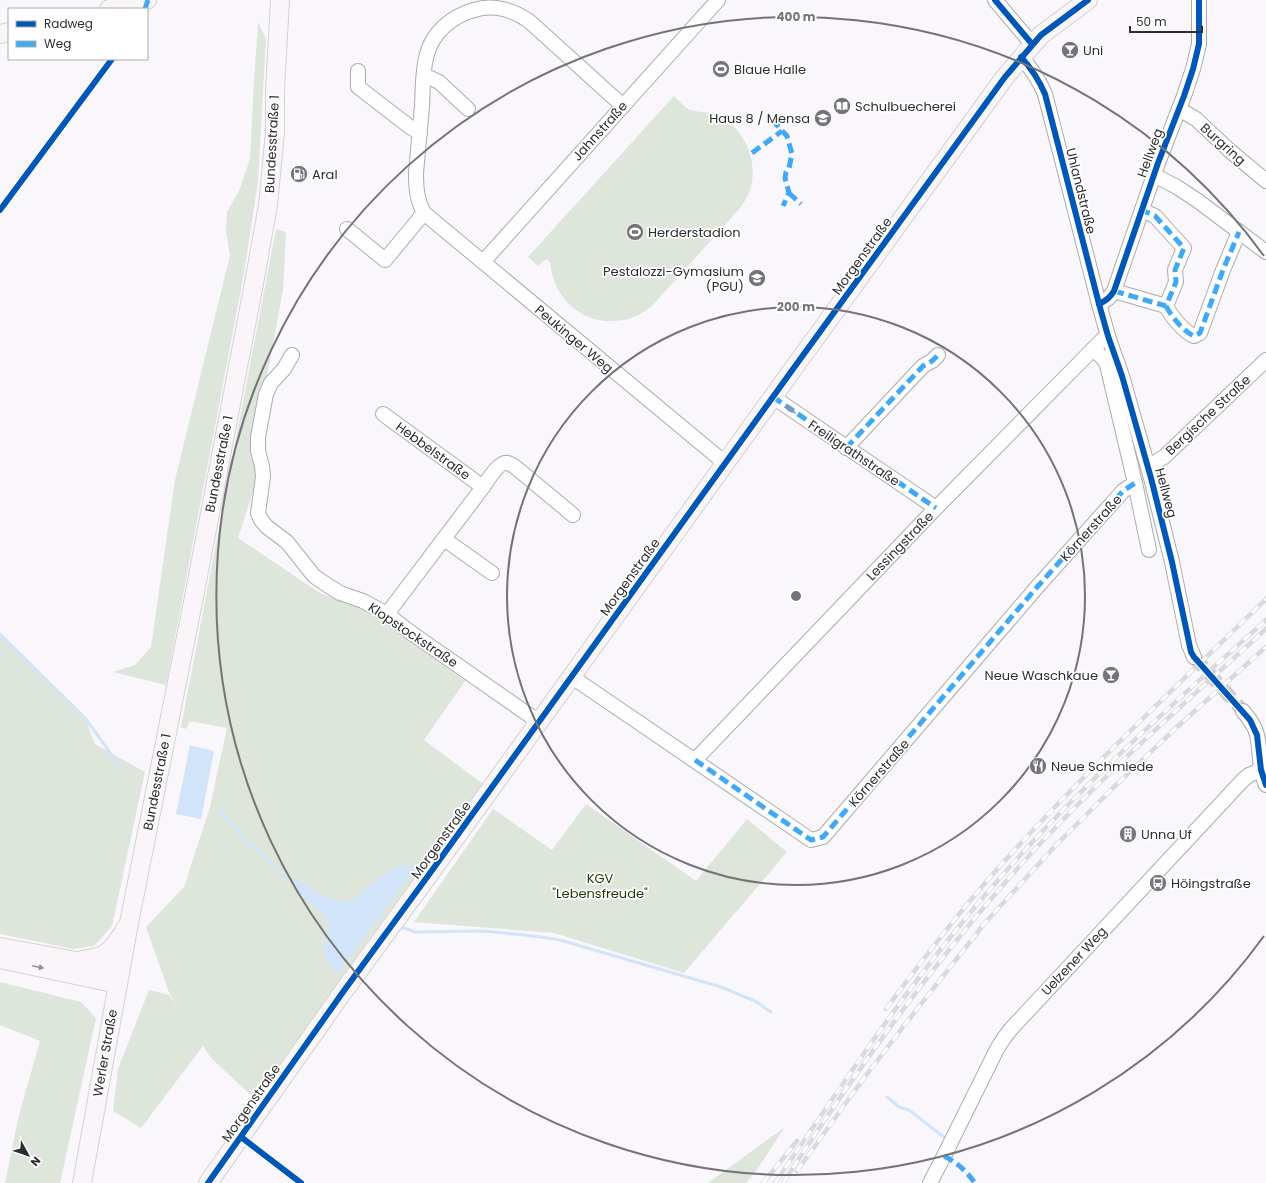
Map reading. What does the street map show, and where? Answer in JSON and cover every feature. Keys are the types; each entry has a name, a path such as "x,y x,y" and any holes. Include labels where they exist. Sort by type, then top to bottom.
{"main road":[{"path":"113,8 147,0"},
{"name":"Morgenstraße","path":"208,1183 343,992 965,132 1026,51 1041,35 1088,0"},
{"name":"Bundesstraße 1","path":"129,924 191,612 268,205 274,132 279,2"},
{"path":"74,961 102,956 110,950 129,924"},
{"name":"Werler Straße","path":"82,1183 129,924"},
{"path":"0,947 74,961 119,976"},
{"path":"0,959 119,976"}],"street":[{"name":"Jahnstraße","path":"483,262 718,0"},
{"name":"Uhlandstraße","path":"994,0 1026,51 1045,94 1098,304 1108,336"},
{"name":"Hellweg","path":"1114,291 1154,175 1193,69 1199,44 1199,0"},
{"path":"347,229 385,260 424,213 419,201 416,186 425,62 428,49 437,35 448,23 463,14 484,8 499,9 514,13 529,21 622,106"},
{"path":"358,71 358,87 420,133"},
{"path":"424,75 438,82 468,109"},
{"name":"Burgring","path":"1179,109 1196,119 1229,150 1266,181"},
{"path":"1154,175 1177,187 1266,252"},
{"path":"1142,210 1155,216 1184,248 1175,270 1176,282 1166,306"},
{"name":"Peukinger Weg","path":"424,213 725,463"},
{"path":"1098,304 1105,301 1114,291 1166,306 1188,334 1194,336 1200,333 1223,270 1239,232"},
{"name":"Hellweg","path":"1108,336 1122,376 1164,526 1189,645 1194,657"},
{"name":"Lessingstraße","path":"695,760 936,508 1102,340 1108,336"},
{"name":"Hellweg","path":"1093,349 1104,359 1107,365 1149,550"},
{"name":"Klopstockstraße","path":"292,355 284,369 271,383 266,394 258,437 258,451 263,477 258,514 261,520 287,542 314,576 340,593 387,614 410,632 539,722"},
{"path":"846,448 923,366 932,362 938,355"},
{"name":"Bergische Straße","path":"1147,464 1156,462 1164,457 1266,360"},
{"name":"Freiligrathstraße","path":"773,397 936,508"},
{"name":"Hebbelstraße","path":"383,414 482,487"},
{"path":"387,614 482,487 503,463 508,463 514,466 573,515"},
{"name":"Körnerstraße","path":"572,677 811,840 823,837 1038,586 1123,491 1135,483"},
{"path":"444,538 492,573"},
{"path":"1243,711 1250,720 1257,735 1261,770 1266,785"},
{"name":"Uelzener Weg","path":"930,1183 997,1049 1011,1029 1243,780 1261,770"}],"green space":[{"path":"258,22 266,39 258,181 244,273 166,685 113,672 135,665 151,647 175,480 230,255 226,231 227,212 239,191 250,159"},
{"name":"Herderstadion","path":"674,96 688,109 717,115 735,128 747,146 751,157 753,168 750,190 741,207 652,306 631,318 617,321 595,319 584,315 567,302 561,294 552,273 550,262 546,259 538,266 528,257"},
{"path":"276,229 286,232 283,290 266,382 257,479 238,538 320,593 368,611 465,681 424,740 483,784 255,1099 211,1058 203,1046 141,1128 113,1111 118,1069 149,990 169,995 180,1010 170,995 146,927 184,887 210,807 227,728 190,721 186,729 181,727"},
{"path":"0,634 85,718 95,744 145,772 112,926 94,946 73,949 0,934"},
{"name":"KGV \"Lebensfreude\"","path":"586,804 696,881 747,819 787,852 684,973 554,933 414,922 493,809 552,850"},
{"path":"0,982 81,1002 96,1018 60,1183 5,1183 19,1115 40,1041 0,1025"},
{"path":"785,1127 756,1171 746,1183 708,1183"}],"water":[{"path":"190,745 214,751 201,819 176,814"},
{"path":"417,865 338,973 325,957 323,948 330,923 319,910 300,894 287,878 302,883 327,897 352,902 387,872 401,866"}],"waterway":[{"path":"0,634 85,718 119,765"},
{"path":"220,810 242,837 290,880"},
{"path":"375,916 385,920"},
{"path":"401,927 415,932 484,931 560,940 721,987 755,1001 771,1012"},
{"path":"887,1097 899,1107 909,1110 945,1138"}],"tunnel":[{"path":"1194,657 1243,711"}],"railway":[{"path":"886,1009 965,907 1026,838 1127,734 1266,599"},
{"path":"775,1183 863,1054 909,991 992,887 1028,846 1105,768 1266,620"},
{"path":"783,1183 834,1106 915,993 1003,885 1065,817 1164,722 1266,629"},
{"path":"797,1171 861,1082 984,924 1057,844 1114,787 1177,727 1266,647"},
{"path":"763,1183 797,1141"}],"marked path":[{"path":"145,8 148,0"},
{"path":"775,118 776,124 787,136 792,154 785,178 789,193 783,206"},
{"path":"752,153 782,131"},
{"path":"789,193 801,204"},
{"path":"1114,291 1166,306 1176,282 1175,270 1184,248 1155,216 1142,210"},
{"path":"1166,306 1174,319 1186,331 1194,336 1200,333 1223,270 1239,232"},
{"path":"846,448 923,366 932,361 938,355"},
{"path":"773,397 936,508"},
{"path":"695,760 811,840 823,837 1038,586 1123,491 1135,483"},
{"path":"944,1156 953,1161 975,1183"}],"cycle path":[{"path":"995,0 1032,44"},
{"path":"208,1183 343,992 1005,77 1041,35 1088,0"},
{"path":"1099,304 1108,299 1114,291 1158,163 1193,69 1199,44 1199,0"},
{"path":"1021,57 1035,75 1045,94 1099,304 1122,376 1151,478 1172,562 1191,652 1250,720 1257,735 1261,770 1266,785"},
{"path":"0,210 111,60"},
{"path":"241,1137 301,1183"}],"place":[{"name":"Uni","path":"1070,50"},
{"name":"Blaue Halle","path":"721,69"},
{"name":"Schulbuecherei","path":"842,106"},
{"name":"Haus 8 / Mensa","path":"823,118"},
{"name":"Aral","path":"299,174"},
{"name":"Herderstadion","path":"635,232"},
{"name":"Pestalozzi-Gymasium (PGU)","path":"757,278"},
{"name":"Neue Waschkaue","path":"1111,675"},
{"name":"Neue Schmiede","path":"1038,766"},
{"name":"Unna Uf","path":"1128,834"},
{"name":"Höingstraße","path":"1158,883"}]}
